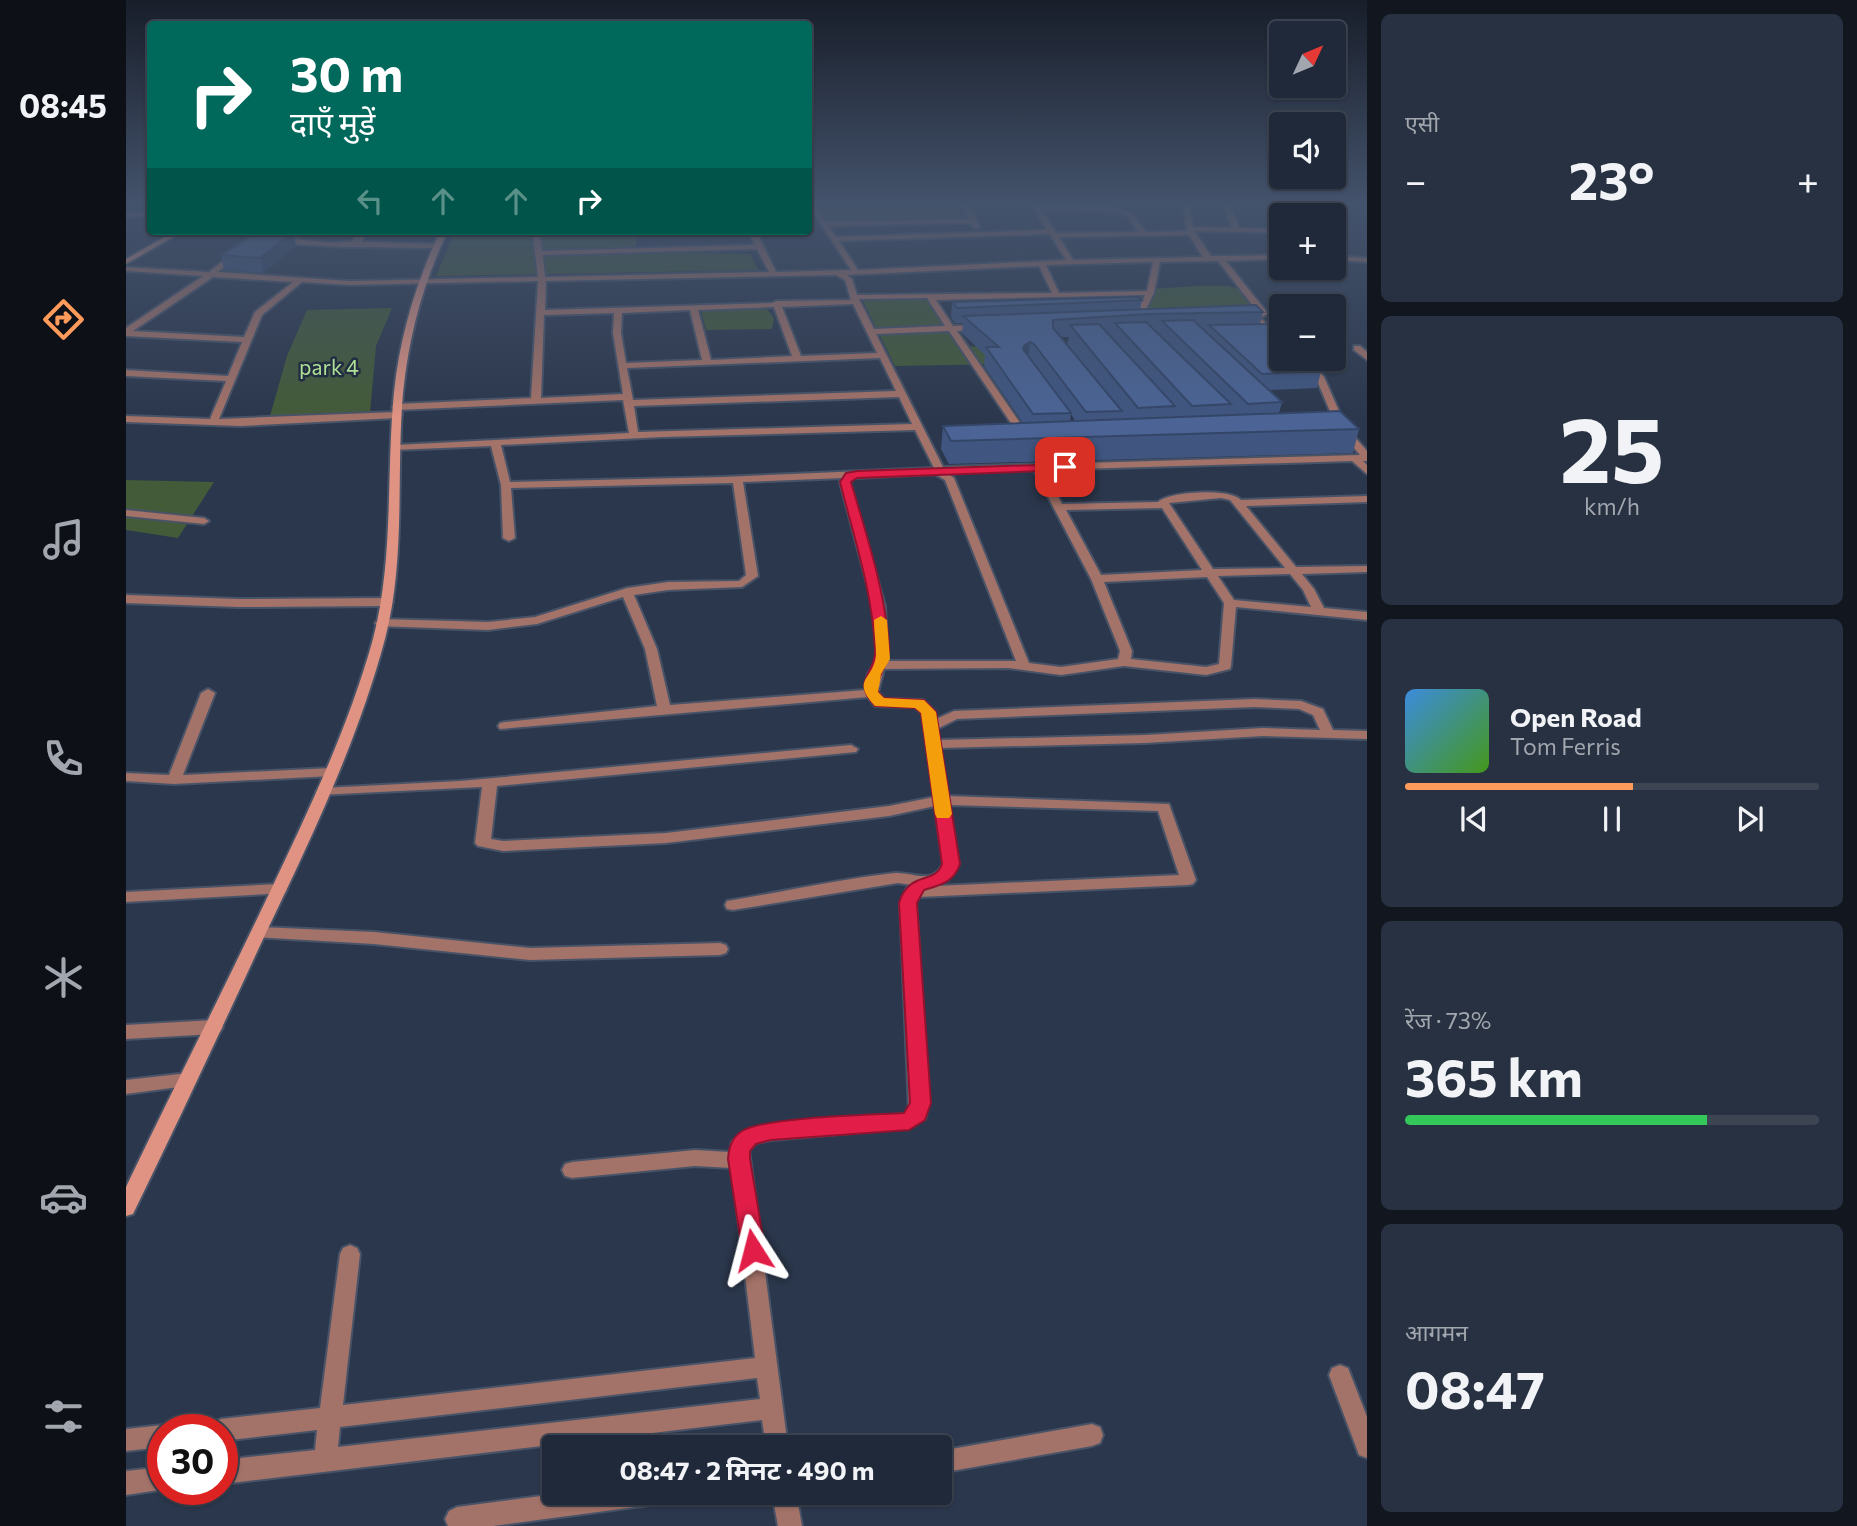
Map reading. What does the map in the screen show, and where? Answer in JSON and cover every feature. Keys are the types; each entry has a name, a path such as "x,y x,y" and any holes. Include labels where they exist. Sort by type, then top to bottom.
{"street":[{"path":"126,332 210,275"},
{"path":"213,275 299,281 420,283 688,275"},
{"path":"126,1208 260,933 324,792 381,623 387,602 393,545 397,411 403,346 423,275"},
{"path":"536,400 542,275"},
{"path":"842,275 848,279 855,299 938,470 949,478 1024,666"},
{"path":"1047,275 1056,294"},
{"path":"1143,307 1150,293 1154,275"},
{"path":"1234,275 1263,314 1242,318"},
{"path":"213,423 258,314 299,281"},
{"path":"541,313 915,294 932,298 1150,293"},
{"path":"932,298 970,359 1027,440"},
{"path":"776,303 797,358"},
{"path":"693,306 707,361"},
{"path":"1133,307 1143,307"},
{"path":"1141,322 1152,318 1143,307"},
{"path":"618,309 617,333 634,436"},
{"path":"940,313 953,313"},
{"path":"1255,317 1269,332"},
{"path":"871,332 990,327"},
{"path":"126,332 246,340"},
{"path":"1258,334 1269,334"},
{"path":"1357,348 1367,357"},
{"path":"622,366 883,355"},
{"path":"1316,371 1325,384 1342,428 1367,457"},
{"path":"126,373 230,379"},
{"path":"126,419 213,423 536,400 902,394"},
{"path":"396,449 634,436 919,427"},
{"path":"1329,429 1342,428"},
{"path":"1007,440 1040,439"},
{"path":"495,442 506,485 509,538"},
{"path":"927,443 940,443"},
{"path":"506,485 738,480 938,470 1367,457"},
{"path":"1354,458 1367,471"},
{"path":"1038,468 1097,579 1126,651 1124,662"},
{"path":"775,1435 757,1272 739,1148 750,1137 771,1132 909,1121 918,1114 920,1103 908,903 911,892 918,886 942,878 948,873 951,864 932,736 925,707 918,703 880,703 871,693 874,674 881,665 883,642 879,606 845,482 850,476"},
{"path":"381,623 488,626 537,620 627,592 668,586 730,585 749,581 752,576 738,480"},
{"path":"1163,505 1168,499 1221,495 1234,498 1308,589 1320,612"},
{"path":"1239,503 1367,499"},
{"path":"1059,507 1163,505"},
{"path":"881,665 985,664 1061,671 1124,662 1206,671 1225,667 1230,603 1163,505"},
{"path":"126,513 204,522"},
{"path":"1097,579 1367,569"},
{"path":"627,592 651,649 664,710"},
{"path":"126,599 238,603 387,602"},
{"path":"1230,603 1367,616"},
{"path":"505,726 871,693"},
{"path":"174,780 208,694"},
{"path":"932,736 954,715 1026,710 1254,703 1301,705 1318,712 1328,733"},
{"path":"932,736 1145,739 1264,732 1367,735"},
{"path":"324,792 490,782 851,749"},
{"path":"126,778 174,780 332,772"},
{"path":"490,782 483,843 503,846 666,838 889,811 941,800 1164,807 1188,880 911,892"},
{"path":"733,905 898,878 928,883"},
{"path":"126,897 279,889"},
{"path":"260,933 374,938 530,954 720,949"},
{"path":"126,1032 214,1027"},
{"path":"126,1087 188,1080"},
{"path":"572,1170 695,1158 726,1161 739,1159"},
{"path":"327,1439 350,1254"},
{"path":"238,1467 327,1439 767,1367"},
{"path":"1340,1375 1367,1447"},
{"path":"238,1431 327,1439 772,1408"},
{"path":"952,1460 1092,1435"},
{"path":"126,1440 147,1438"},
{"path":"126,1483 147,1481"},
{"path":"457,1519 561,1505"},
{"path":"786,1505 790,1526"}],"green space":[{"path":"1226,286 1242,290 1254,301 1258,310 1151,309 1133,290"},
{"path":"927,297 958,347 1050,344 1062,363 895,366 862,299"},
{"name":"park 4","path":"392,308 376,346 370,413 270,416 287,356 307,310"},
{"path":"766,308 774,318 772,329 706,330 701,310"},
{"path":"126,480 214,482 178,538 126,530"}],"building":[{"path":"1139,297 1142,300 957,308 952,302"},
{"path":"1256,305 1263,312 1148,314 1053,320 1053,328 1122,411 1086,412 1030,342 1023,349 1071,413 1033,414 986,347 999,347 963,316"},
{"path":"1193,320 1282,402 1248,404 1162,321"},
{"path":"1146,322 1231,404 1192,406 1115,323"},
{"path":"1099,324 1175,406 1138,408 1070,325"},
{"path":"1269,324 1269,371 1321,371 1262,374 1209,325"},
{"path":"1340,411 1359,429 951,441 943,426"}],"slow traffic":[{"path":"881,620 883,659 874,674 871,693 880,703 918,703 928,712 943,814"}],"route":[{"path":"753,1250 739,1159 739,1148 750,1137 771,1132 909,1121 918,1114 920,1103 915,988 908,903 911,892 918,886 942,878 948,873 951,864 928,712 918,703 880,703 871,693 874,674 883,659 879,606 845,482 850,476 857,475 1065,467"}]}
